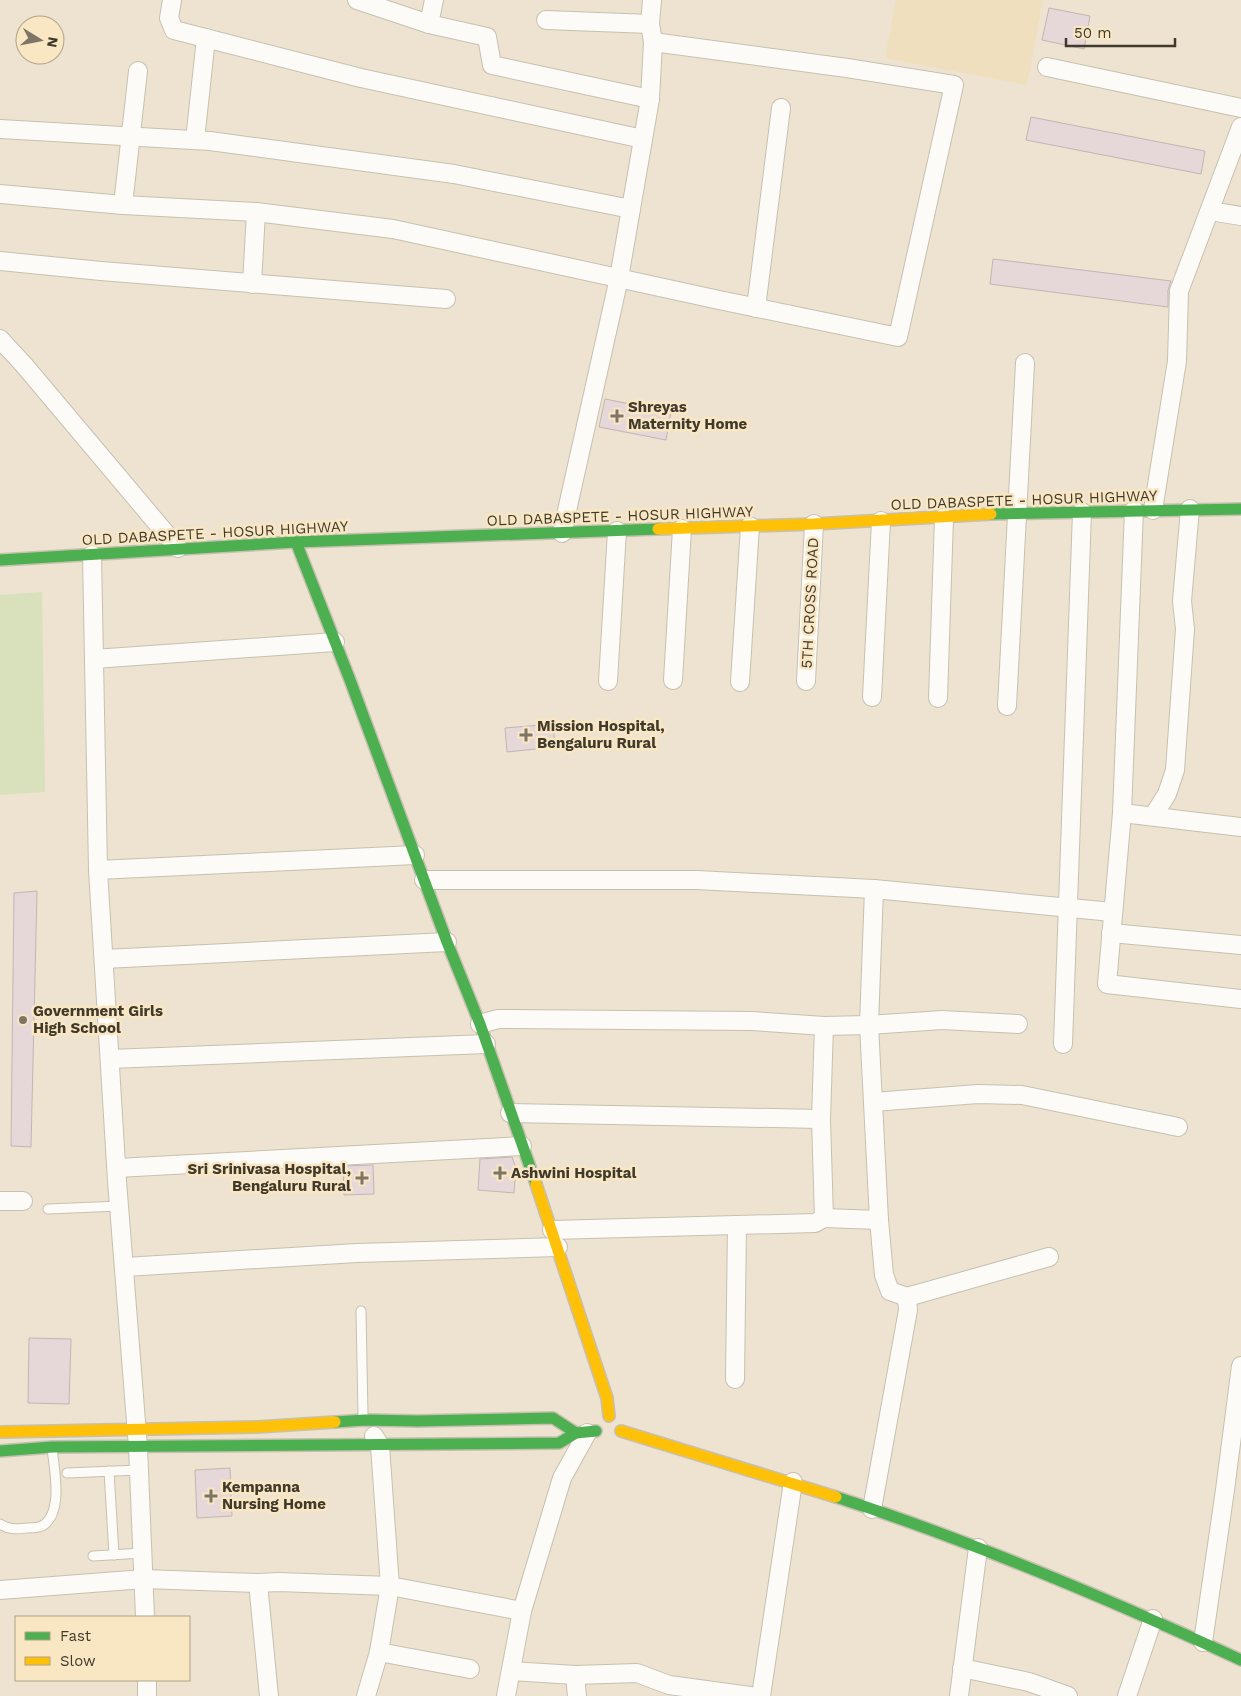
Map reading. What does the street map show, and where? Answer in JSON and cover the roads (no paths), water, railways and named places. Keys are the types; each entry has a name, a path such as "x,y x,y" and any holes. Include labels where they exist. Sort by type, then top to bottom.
{"main road":[{"name":"OLD DABASPETE - HOSUR HIGHWAY","path":"0,560 296,542 814,524 1016,513 1241,509"},
{"path":"296,542 447,942 480,1024 555,1239 607,1398 609,1416"},
{"path":"0,1452 52,1447 380,1446 559,1443 587,1432 602,1418 609,1416 613,1416 618,1420 613,1437"},
{"path":"0,1432 257,1426 366,1420 418,1421 553,1418 599,1437 613,1437 793,1482 872,1509 1075,1585 1241,1660"}],"street":[{"path":"172,0 169,18 174,30 361,78 643,139"},
{"path":"357,0 429,24 487,37 492,65 650,99"},
{"path":"429,24 434,0"},
{"path":"562,533 619,278 650,99 653,42 650,24 652,0"},
{"path":"546,20 650,24"},
{"path":"195,140 206,38"},
{"path":"0,194 123,205 256,212 392,229 898,337 954,85 847,68 653,42"},
{"path":"1047,67 1241,108"},
{"path":"123,205 138,71"},
{"path":"756,308 781,108"},
{"path":"1153,510 1178,361 1179,291 1241,127"},
{"path":"0,129 195,140 454,174 631,209"},
{"path":"1210,211 1241,216"},
{"path":"252,284 256,212"},
{"path":"0,260 101,271 446,299"},
{"path":"0,340 24,365 178,548"},
{"path":"1007,706 1016,513 1026,363"},
{"path":"1153,816 1167,794 1175,770 1185,630 1182,601 1190,509"},
{"path":"1134,510 1122,812 1107,984 1241,999"},
{"path":"1063,1044 1082,512"},
{"path":"938,698 944,518"},
{"path":"872,697 881,521"},
{"name":"5TH CROSS ROAD","path":"806,681 814,524"},
{"path":"740,682 750,526"},
{"path":"673,680 682,529"},
{"path":"608,681 617,531"},
{"path":"92,555 98,870 117,1168 137,1429 145,1616"},
{"path":"94,659 335,642"},
{"path":"1122,812 1241,828"},
{"path":"98,870 414,855"},
{"path":"424,880 696,880 874,889 1112,912"},
{"path":"874,889 869,1025 878,1220 884,1275 890,1292 907,1297 1049,1256"},
{"path":"1111,933 1241,945"},
{"path":"104,959 447,942"},
{"path":"480,1024 498,1019 752,1021 824,1026 942,1020 1018,1024"},
{"path":"824,1026 821,1119 824,1218"},
{"path":"110,1059 486,1044"},
{"path":"873,1102 978,1094 1022,1095 1178,1126"},
{"path":"510,1113 821,1119"},
{"path":"117,1168 522,1146"},
{"path":"0,1201 23,1201"},
{"path":"125,1267 357,1253 737,1225 814,1223 824,1218 878,1220"},
{"path":"735,1379 737,1225"},
{"path":"872,1509 908,1310 907,1297"},
{"path":"1203,1642 1233,1491 1241,1366"},
{"path":"366,1420 380,1446 390,1586 379,1652 366,1696"},
{"path":"506,1696 522,1611 562,1478 587,1432"},
{"path":"760,1696 793,1482"},
{"path":"959,1696 978,1548"},
{"path":"0,1590 144,1579 390,1586 522,1611"},
{"path":"258,1583 269,1696"},
{"path":"1128,1696 1153,1619"},
{"path":"379,1652 470,1669"},
{"path":"962,1668 1029,1689 1068,1696"},
{"path":"511,1671 575,1675 637,1673 669,1685 750,1696"},
{"path":"575,1675 577,1696"},
{"path":"147,1681 147,1696"}],"lane":[{"path":"48,1209 120,1206"},
{"path":"361,1311 363,1414 366,1420"},
{"path":"0,1524 9,1529 34,1528 45,1525 53,1513 56,1499 52,1447"},
{"path":"67,1473 139,1470"},
{"path":"109,1471 114,1555"},
{"path":"93,1556 143,1552"}],"place":[{"name":"Shreyas Maternity Home","path":"617,416"},
{"name":"Mission Hospital, Bengaluru Rural","path":"526,735"},
{"name":"Government Girls High School","path":"23,1020"},
{"name":"Ashwini Hospital","path":"500,1173"},
{"name":"Sri Srinivasa Hospital, Bengaluru Rural","path":"362,1178"},
{"name":"Kempanna Nursing Home","path":"211,1496"}]}
